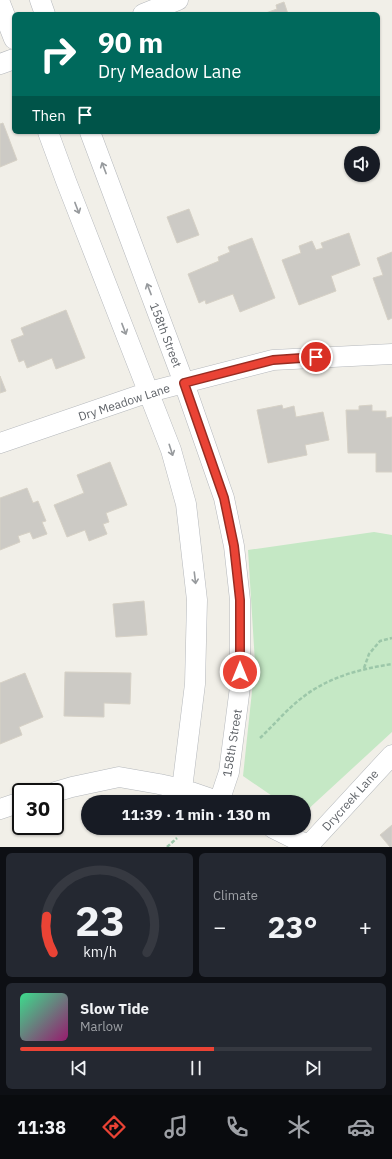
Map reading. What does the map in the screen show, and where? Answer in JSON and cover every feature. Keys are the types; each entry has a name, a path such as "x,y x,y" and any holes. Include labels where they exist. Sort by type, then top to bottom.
{"street":[{"path":"40,0 44,12"},
{"path":"148,12 178,0"},
{"path":"0,3 12,34"},
{"path":"0,64 12,60"},
{"path":"49,134 171,450 186,504 197,600 195,684 182,789"},
{"name":"158th Street","path":"91,134 184,383 224,498 234,546 240,600 240,687 229,772 222,795"},
{"name":"Dry Meadow Lane","path":"0,443 149,392 273,360 392,354"},
{"name":"Drycreek Lane","path":"309,847 392,755"},
{"path":"64,789 119,777 182,789 200,795"},
{"path":"0,809 12,805"},
{"path":"286,835 309,847"}],"path":[{"path":"364,668 370,654 380,641 392,638"},
{"path":"260,738 303,697 325,683 342,675 364,668 392,664"},
{"path":"167,847 177,838"}],"green space":[{"path":"374,532 392,535 392,732 311,807 311,795 271,795 243,776 255,663 248,550"}],"building":[{"path":"284,2 287,12 269,12 277,9 276,5"},
{"path":"3,123 17,160 0,167 0,124"},
{"path":"189,209 199,235 177,243 167,217"},
{"path":"349,233 360,265 331,276 336,291 299,305 282,260 301,253 299,246 312,241 316,250 323,248 321,243"},
{"path":"252,238 275,298 240,312 233,294 206,304 205,300 199,303 188,274 219,261 218,257 230,252 228,247"},
{"path":"392,252 392,318 388,320 373,278 383,275 377,258"},
{"path":"66,310 85,358 56,369 52,358 27,368 24,360 19,362 11,340 24,335 21,328"},
{"path":"0,376 6,391 0,393"},
{"path":"282,405 283,409 294,406 296,417 323,412 329,440 305,445 307,455 268,463 257,410"},
{"path":"372,405 372,411 386,411 386,418 392,417 392,472 376,472 376,453 348,453 346,410 359,410 359,406"},
{"path":"110,462 127,505 106,513 109,522 103,524 107,534 89,541 85,530 67,537 54,505 84,493 77,475"},
{"path":"27,488 33,503 38,501 46,521 42,522 47,534 33,539 30,532 18,536 20,542 0,550 0,498"},
{"path":"144,601 147,635 116,637 113,604"},
{"path":"65,672 131,673 130,704 104,703 104,717 64,716"},
{"path":"25,673 43,717 19,727 22,735 0,744 0,683"},
{"path":"392,825 392,847 390,847 380,835"}],"route":[{"path":"240,672 240,600 234,546 224,498 184,383 273,360 316,357"}]}
